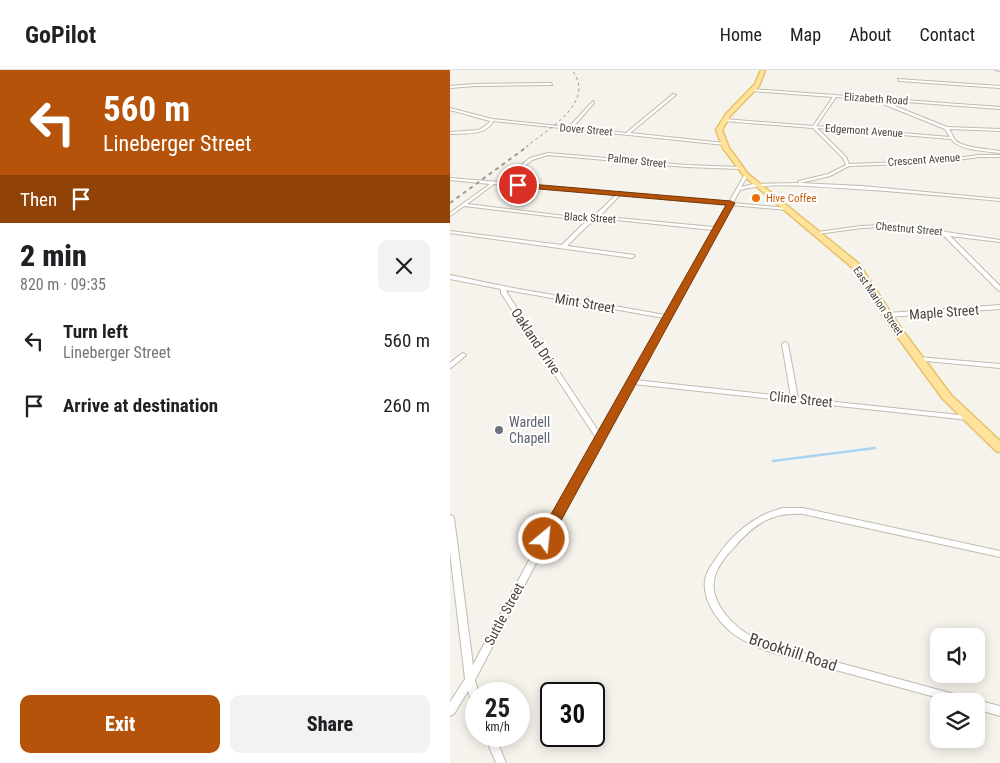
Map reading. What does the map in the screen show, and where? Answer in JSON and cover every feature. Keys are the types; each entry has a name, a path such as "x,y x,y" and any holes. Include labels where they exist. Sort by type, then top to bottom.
{"main road":[{"path":"724,144 719,130 724,120 760,81 763,70"},
{"name":"East Marion Street","path":"724,144 746,175 841,252 863,274 917,359 947,397 1000,448"}],"street":[{"path":"899,80 1000,87"},
{"path":"450,88 473,85 516,86 551,84"},
{"name":"Elizabeth Road","path":"752,90 1000,108"},
{"path":"628,134 674,95"},
{"path":"797,184 829,175 848,165 845,158 814,127 835,96"},
{"path":"872,98 946,128 1000,130"},
{"path":"570,128 594,102"},
{"name":"Dover Street","path":"450,109 492,120 724,144"},
{"path":"452,115 462,111"},
{"path":"450,133 480,131 491,124 492,120"},
{"name":"Edgemont Avenue","path":"724,120 952,138 960,144 1000,152"},
{"path":"946,128 951,133 952,138"},
{"name":"Palmer Street","path":"500,184 535,156 550,154 686,166 740,168"},
{"name":"Crescent Avenue","path":"848,165 934,162 979,156 1000,156"},
{"name":"Suttle Street","path":"450,711 470,680 563,504 746,175"},
{"path":"450,179 788,208"},
{"path":"450,184 460,180"},
{"path":"450,215 492,184"},
{"path":"738,189 757,184 797,184 903,194"},
{"path":"778,184 1000,202"},
{"path":"563,247 620,194"},
{"name":"Black Street","path":"463,205 594,219 716,229"},
{"name":"Chestnut Street","path":"818,233 876,226 943,232 1000,241"},
{"path":"450,232 632,256"},
{"path":"943,232 1000,289"},
{"path":"450,276 503,288"},
{"name":"Mint Street","path":"503,288 668,317"},
{"name":"Oakland Drive","path":"503,288 504,293 600,439"},
{"name":"Maple Street","path":"888,315 1000,307"},
{"path":"785,344 795,399"},
{"path":"450,366 463,354"},
{"path":"917,359 1000,366"},
{"name":"Cline Street","path":"632,382 969,418"},
{"name":"Brookhill Road","path":"936,693 755,643 726,623 709,591 710,578 721,556 744,532 763,518 784,510 803,511 1000,554"},
{"path":"450,518 470,680"},
{"path":"985,707 1000,711"},
{"path":"494,747 500,763"}],"waterway":[{"path":"773,461 875,448"}],"railway":[{"path":"526,147 557,123 574,104 578,93 578,82 572,70"},
{"path":"450,203 528,146"}],"place":[{"name":"Hive Coffee","path":"756,198"},
{"name":"Wardell Chapell","path":"499,430"}],"route":[{"path":"518,185 731,203 544,539"}]}
